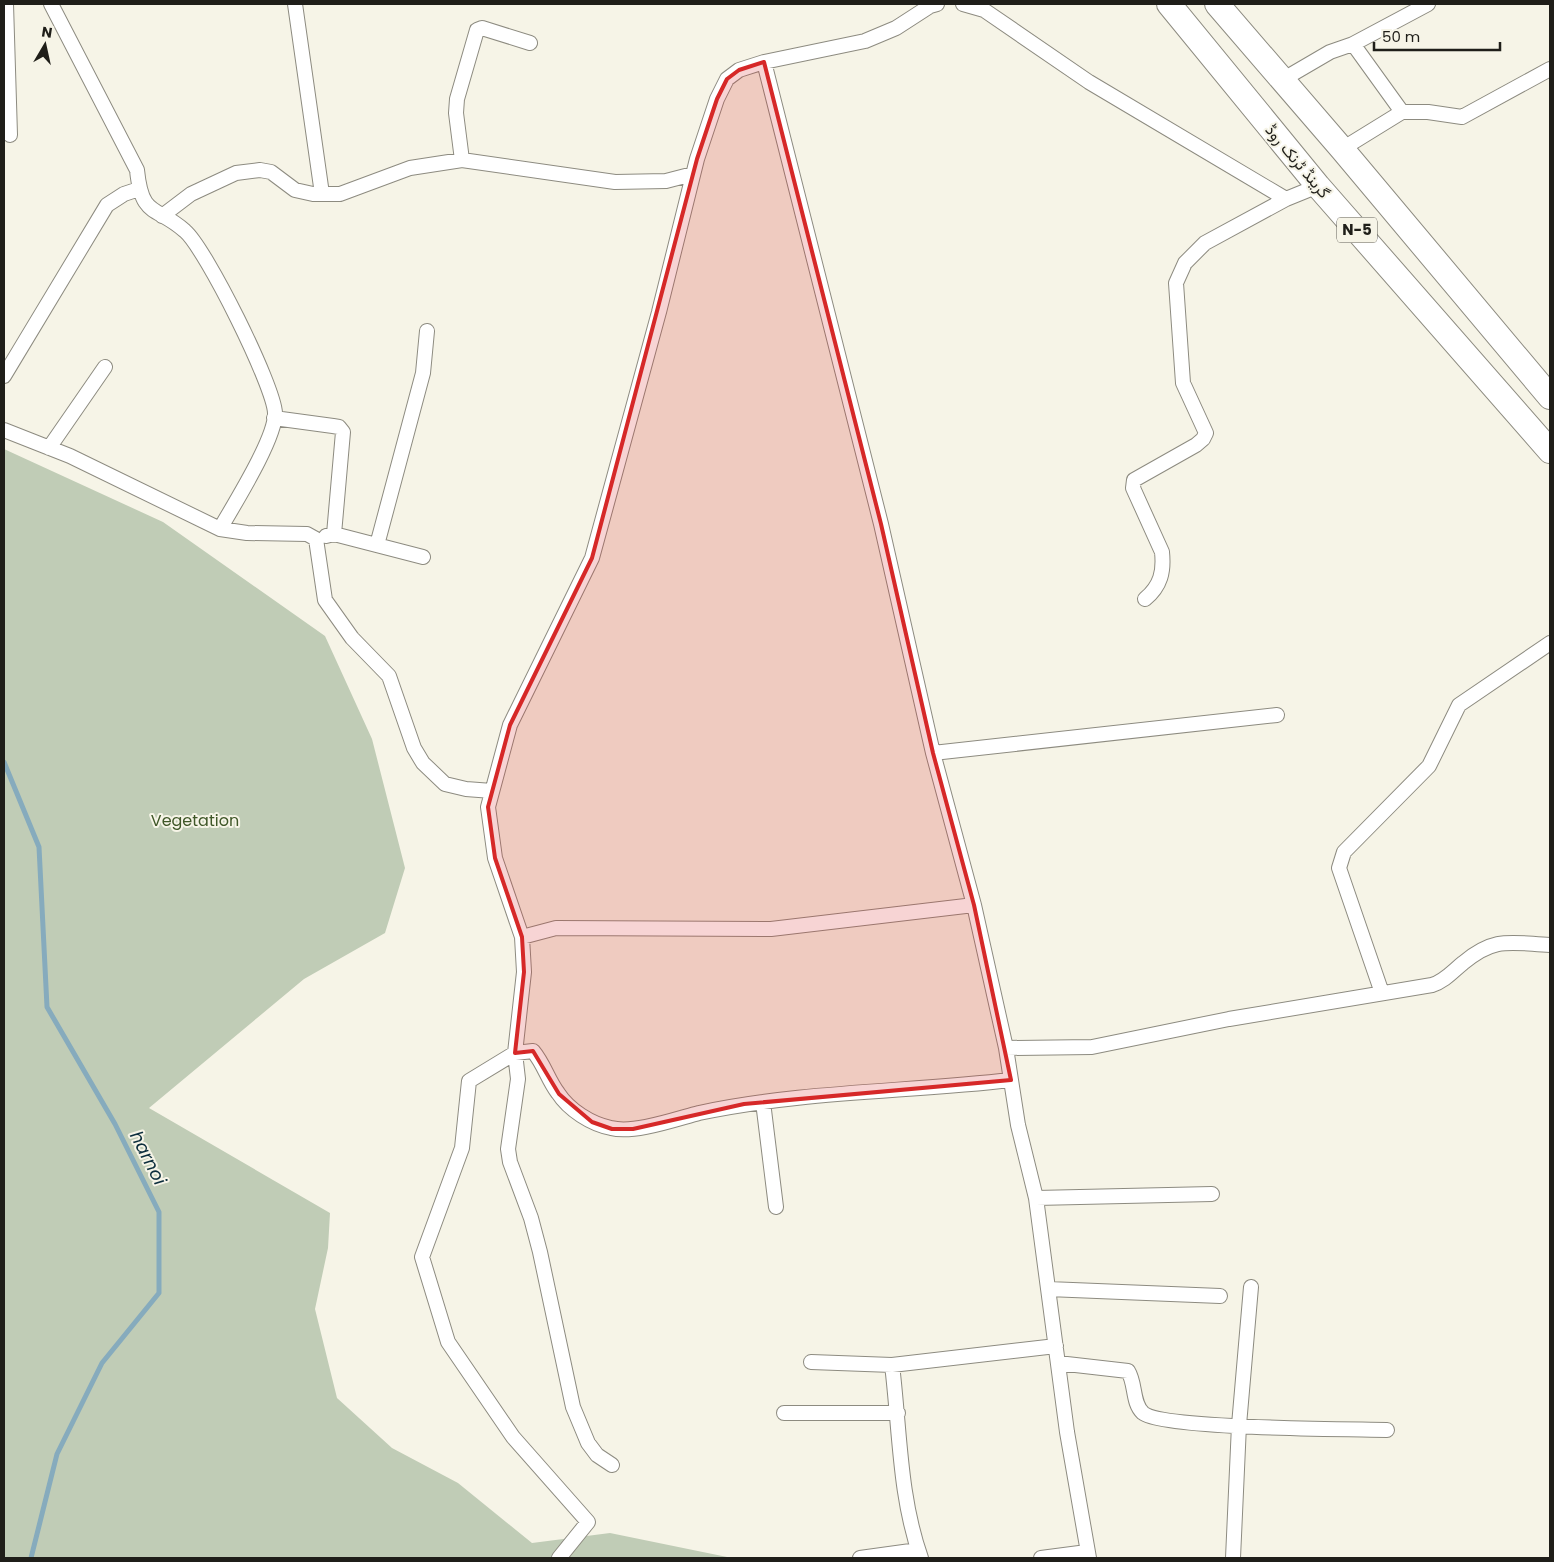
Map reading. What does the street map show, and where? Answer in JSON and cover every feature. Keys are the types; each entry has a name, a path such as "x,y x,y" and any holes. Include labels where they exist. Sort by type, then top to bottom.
{"highway":[{"name":"گرینڈ ٹرنک روڈ","path":"1169,4 1318,186 1550,451"},
{"name":"N-5","path":"1216,4 1342,149 1550,397"}],"street":[{"path":"6,4 10,135"},
{"path":"51,4 137,170 139,189 146,206 186,231 224,290 267,388 275,413 274,418 251,476 220,529"},
{"path":"295,4 322,194"},
{"path":"612,1464 597,1455 588,1443 573,1407 540,1252 531,1218 510,1162 508,1149 518,1079 515,1053 524,972 522,937 495,858 488,807 510,725 592,558 657,322 693,174 717,99 728,79 739,70 764,62 864,41 896,28 930,6 937,4"},
{"path":"963,4 984,10 1089,82 1286,199"},
{"path":"1282,80 1330,52 1353,44 1428,4"},
{"path":"462,160 456,113 457,99 477,30 482,28 530,43"},
{"path":"1353,44 1402,112"},
{"path":"764,62 881,524 933,753 974,905 1006,1048 1018,1125 1036,1198 1058,1363 1088,1555 1041,1558"},
{"path":"1342,149 1402,112 1428,112 1462,118 1550,69"},
{"path":"162,216 191,194 236,173 260,170 271,172 294,190 322,194 340,194 410,168 462,160 616,182 666,181 693,174"},
{"path":"1145,599 1159,584 1163,562 1162,552 1133,488 1134,480 1196,445 1203,439 1206,433 1183,383 1180,362 1176,283 1185,263 1205,243 1286,199 1318,186"},
{"path":"4,376 107,206 124,194 139,189"},
{"path":"377,545 423,374 427,331"},
{"path":"49,448 105,367"},
{"path":"274,418 339,427 344,432 334,534"},
{"path":"4,430 49,448 220,529 247,533 308,534 316,539 334,534 423,557"},
{"path":"316,539 325,600 352,638 389,676 414,748 423,763 445,784 466,789 492,791"},
{"path":"1382,992 1339,868 1344,852 1429,766 1459,705 1550,643"},
{"path":"933,753 1277,715"},
{"path":"522,937 556,928 771,929 974,905"},
{"path":"1006,1048 1092,1047 1229,1019 1441,982 1480,949 1497,943 1550,945"},
{"path":"559,1558 588,1522 513,1436 448,1342 422,1256 462,1148 470,1081 515,1053 533,1052 539,1058 558,1094 592,1122 612,1129 633,1129 706,1112 764,1102 872,1090 1011,1080"},
{"path":"764,1102 776,1207"},
{"path":"1036,1198 1212,1194"},
{"path":"1233,1558 1239,1425 1251,1287"},
{"path":"1048,1289 1220,1296"},
{"path":"811,1362 892,1365 1056,1346"},
{"path":"1058,1363 1128,1371 1132,1378 1137,1407 1145,1415 1189,1424 1387,1430"},
{"path":"860,1558 919,1554 903,1489 898,1413 892,1365"},
{"path":"784,1414 898,1413"}],"highlighted area":[{"path":"764,62 881,524 933,753 974,905 1011,1080 744,1104 633,1129 612,1129 592,1122 559,1094 533,1051 515,1053 524,972 522,937 495,858 488,807 510,725 592,558 697,159 717,99 727,79 739,70"}],"green space":[{"name":"Vegetation","path":"4,449 163,522 325,636 372,739 405,868 385,933 304,979 149,1108 330,1213 328,1248 315,1309 337,1398 392,1448 458,1483 532,1543 610,1533 732,1558 4,1558"}],"waterway":[{"name":"harnoi","path":"4,762 39,847 47,1007 115,1124 159,1212 159,1293 102,1363 57,1454 31,1558"}]}
